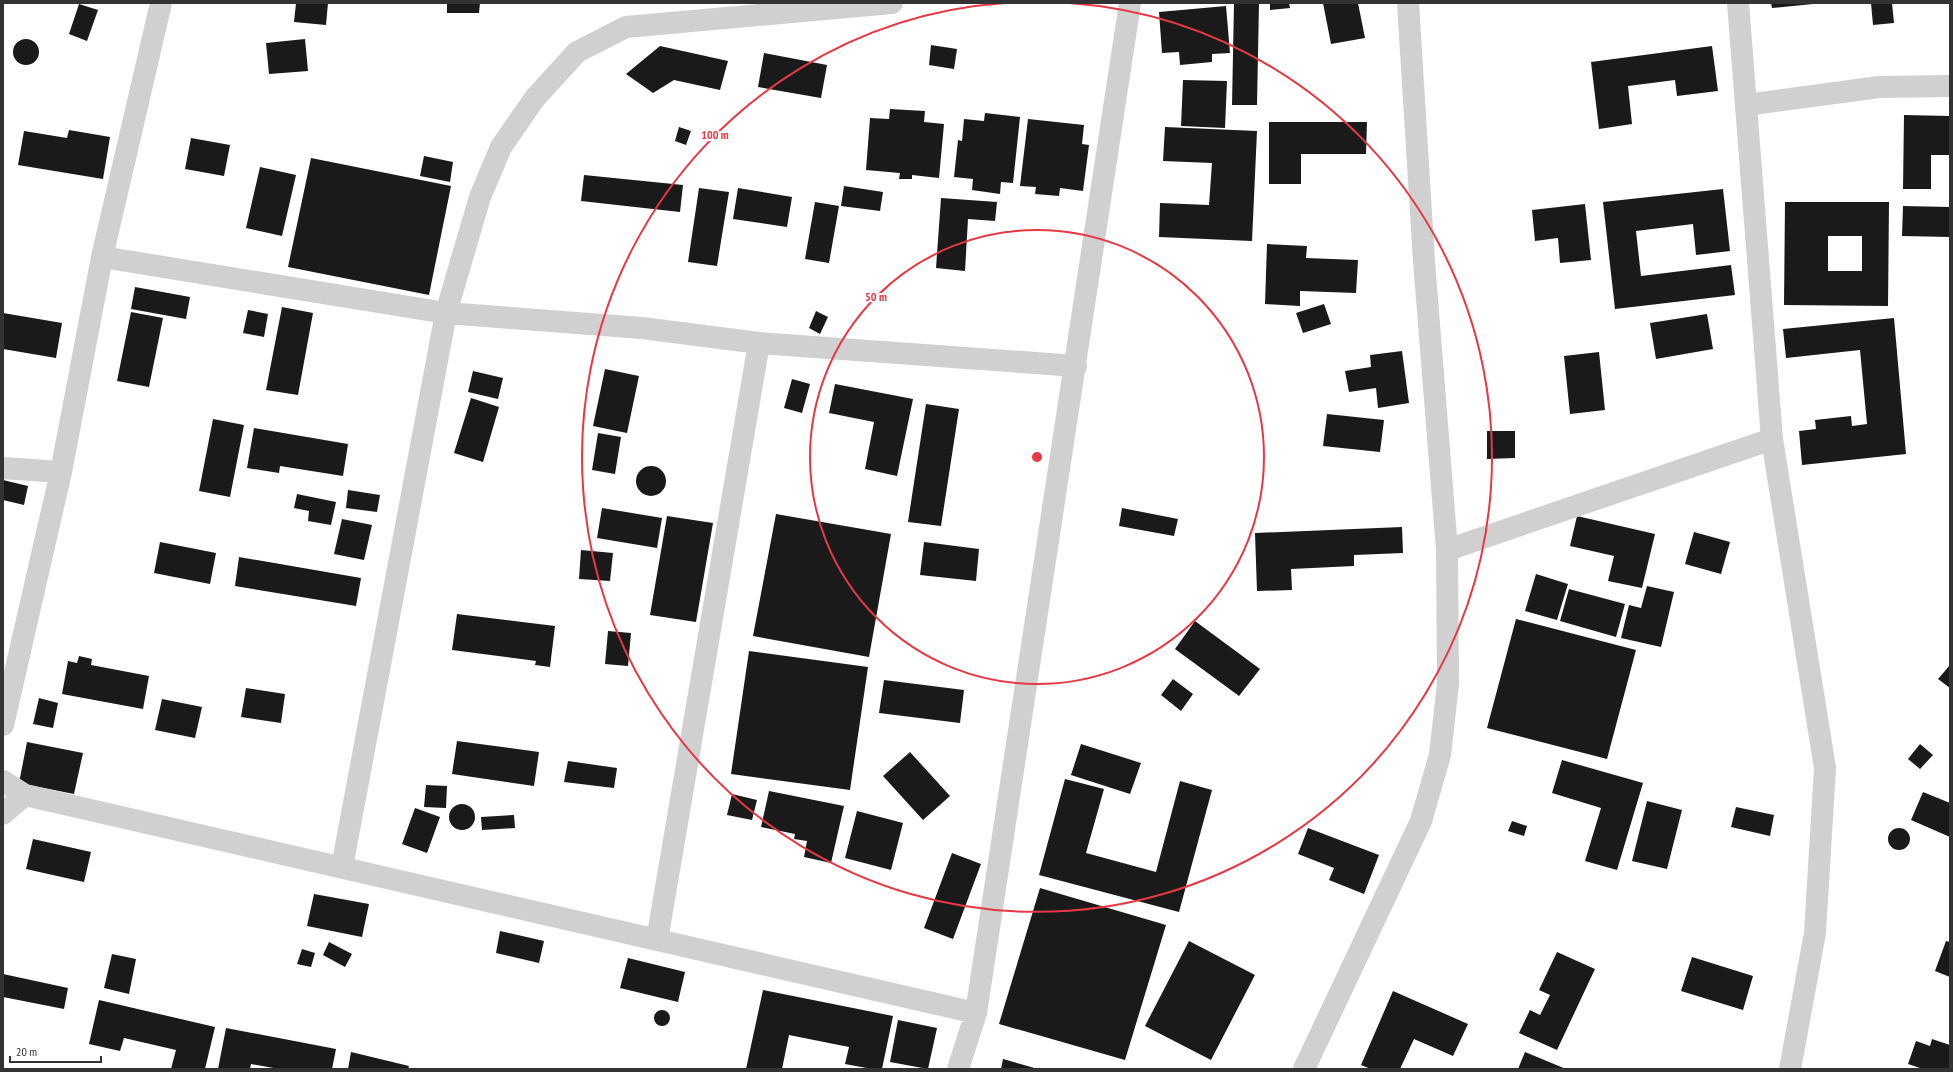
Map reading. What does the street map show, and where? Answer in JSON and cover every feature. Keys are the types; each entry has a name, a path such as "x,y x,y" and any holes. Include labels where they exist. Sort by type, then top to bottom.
{"street":[{"path":"3,725 61,472 102,257 161,3"},
{"path":"342,867 446,313 480,197 501,147 534,98 577,52 626,27 892,3"},
{"path":"958,1069 976,1013 1076,366 1130,3"},
{"path":"1304,1069 1421,821 1440,755 1448,684 1447,550 1424,262 1408,3"},
{"path":"1738,3 1772,439 1825,768 1815,933 1790,1069"},
{"path":"1746,105 1879,87 1950,86"},
{"path":"102,257 446,313 642,328 759,343 1076,366"},
{"path":"657,940 759,343"},
{"path":"1447,550 1772,439"},
{"path":"3,468 61,472"},
{"path":"3,781 25,794 976,1013"},
{"path":"3,814 25,794"}],"building":[{"path":"296,3 328,3 326,25 294,22"},
{"path":"447,3 480,3 479,13 447,13"},
{"path":"1234,3 1259,3 1257,105 1232,105"},
{"path":"1270,3 1289,3 1290,8 1270,10"},
{"path":"1323,3 1358,3 1365,38 1331,44"},
{"path":"1771,3 1813,3 1813,4 1772,8"},
{"path":"1871,3 1892,3 1894,23 1873,25"},
{"path":"79,4 98,10 87,41 69,34"},
{"path":"1226,6 1230,53 1212,54 1212,62 1180,65 1179,52 1162,53 1159,12"},
{"path":"26,39 35,43 39,52 35,61 26,65 17,61 13,52 17,43"},
{"path":"305,39 308,71 269,74 266,43"},
{"path":"931,45 957,49 954,69 929,65"},
{"path":"660,46 728,61 720,90 674,80 653,93 626,74"},
{"path":"1712,46 1718,91 1677,96 1675,80 1628,86 1632,124 1599,129 1591,62"},
{"path":"764,53 827,65 821,98 758,87"},
{"path":"1183,80 1227,81 1225,128 1181,126"},
{"path":"890,109 925,111 924,122 944,124 939,178 912,175 912,179 899,179 900,173 866,170 870,118 889,119"},
{"path":"985,113 1020,117 1013,183 1001,182 1000,194 972,190 973,179 954,177 958,140 962,141 964,119 984,121"},
{"path":"1904,115 1950,116 1950,155 1931,155 1931,189 1903,189"},
{"path":"1028,119 1084,125 1082,144 1089,145 1083,191 1060,188 1059,196 1035,194 1036,187 1020,186"},
{"path":"1269,122 1367,122 1366,154 1301,154 1301,184 1269,184"},
{"path":"679,127 691,131 686,145 675,141"},
{"path":"1165,127 1257,131 1252,241 1159,237 1160,203 1209,205 1212,163 1163,161"},
{"path":"69,130 110,137 103,179 18,165 24,131 67,138"},
{"path":"191,138 230,145 224,176 185,169"},
{"path":"424,156 453,162 450,182 420,176"},
{"path":"311,158 451,186 429,295 288,267"},
{"path":"260,167 296,175 282,236 246,228"},
{"path":"584,175 683,185 680,212 581,201"},
{"path":"844,186 883,192 880,211 841,206"},
{"path":"699,188 729,192 717,266 688,262"},
{"path":"738,188 792,197 787,227 733,219"},
{"path":"1723,189 1730,251 1696,255 1693,224 1636,231 1641,276 1731,265 1735,295 1615,309 1603,202"},
{"path":"941,198 997,202 995,221 968,219 965,271 936,268"},
{"path":"815,202 839,206 829,263 805,259"},
{"path":"1785,202 1889,202 1888,306 1784,305","holes":["1828,236 1862,236 1862,271 1828,271"]},
{"path":"1585,204 1591,260 1560,263 1558,238 1535,241 1532,210"},
{"path":"1903,206 1950,207 1950,237 1902,236"},
{"path":"1267,244 1307,246 1306,258 1358,260 1356,293 1300,291 1300,306 1265,304"},
{"path":"135,287 190,297 186,319 131,309"},
{"path":"1324,304 1331,324 1303,333 1296,313"},
{"path":"282,307 313,313 298,395 266,390"},
{"path":"248,310 268,314 264,337 243,333"},
{"path":"816,311 828,317 820,334 809,328"},
{"path":"131,312 163,318 149,387 117,381"},
{"path":"3,313 62,323 56,358 3,349"},
{"path":"1707,314 1713,349 1656,359 1650,323"},
{"path":"1894,318 1906,454 1802,465 1799,431 1816,429 1815,420 1851,416 1852,426 1867,424 1860,350 1786,358 1783,329"},
{"path":"1402,351 1409,403 1378,408 1376,388 1349,392 1345,371 1371,367 1370,355"},
{"path":"1599,352 1605,410 1570,414 1564,356"},
{"path":"605,369 639,376 627,433 593,426"},
{"path":"473,371 503,378 498,399 468,392"},
{"path":"792,379 810,384 802,413 784,408"},
{"path":"835,384 913,399 897,476 865,469 874,422 829,413"},
{"path":"471,398 499,407 483,462 454,453"},
{"path":"926,404 959,409 941,526 908,522"},
{"path":"1327,414 1384,420 1380,452 1323,446"},
{"path":"213,419 244,425 230,497 199,491"},
{"path":"254,428 348,444 343,476 280,466 279,473 247,468"},
{"path":"1487,431 1515,431 1515,458 1487,459"},
{"path":"598,433 621,437 615,474 592,470"},
{"path":"651,466 662,470 666,481 662,492 651,496 640,492 636,481 640,470"},
{"path":"3,480 28,486 24,505 3,500"},
{"path":"348,490 380,495 377,512 346,508"},
{"path":"297,494 336,502 331,525 308,521 309,511 294,508"},
{"path":"602,508 662,518 657,548 597,538"},
{"path":"1122,508 1178,519 1174,536 1119,526"},
{"path":"776,514 891,534 869,657 753,636"},
{"path":"667,516 713,523 696,622 650,615"},
{"path":"1577,516 1655,534 1642,588 1608,581 1614,556 1570,546"},
{"path":"342,519 372,525 364,560 334,554"},
{"path":"1402,527 1403,553 1354,555 1354,566 1291,569 1292,590 1257,591 1255,533"},
{"path":"1694,532 1730,542 1721,574 1685,564"},
{"path":"160,542 216,553 210,584 154,573"},
{"path":"924,542 979,549 976,581 920,575"},
{"path":"581,550 613,553 610,581 579,579"},
{"path":"239,557 361,578 356,606 235,586"},
{"path":"1536,574 1568,584 1557,620 1525,611"},
{"path":"1647,586 1674,592 1661,647 1621,638 1629,605 1641,608"},
{"path":"1569,589 1625,604 1616,637 1560,621"},
{"path":"457,614 555,626 550,667 535,665 536,661 452,650"},
{"path":"1516,619 1636,650 1607,759 1487,728"},
{"path":"1195,621 1260,669 1239,696 1175,649"},
{"path":"608,631 631,633 628,666 605,664"},
{"path":"749,651 868,667 850,790 731,774"},
{"path":"79,656 92,659 91,665 149,676 143,709 62,694 68,661 77,663"},
{"path":"1950,665 1950,688 1938,679"},
{"path":"1173,679 1193,694 1181,711 1161,695"},
{"path":"884,680 964,690 960,723 879,713"},
{"path":"246,688 285,694 281,723 241,717"},
{"path":"39,698 58,703 53,728 33,724"},
{"path":"162,699 202,707 195,738 155,730"},
{"path":"457,741 539,752 534,786 452,774"},
{"path":"27,742 83,753 74,794 19,783"},
{"path":"1081,744 1141,763 1130,794 1071,775"},
{"path":"1920,744 1933,755 1920,769 1908,759"},
{"path":"910,752 950,796 923,820 883,776"},
{"path":"1562,760 1643,783 1617,870 1585,861 1601,808 1552,793"},
{"path":"568,761 617,768 614,788 564,782"},
{"path":"1065,779 1104,789 1086,853 1156,872 1180,781 1212,790 1179,912 1039,875"},
{"path":"426,785 447,786 446,808 424,807"},
{"path":"769,791 844,806 831,863 804,857 807,841 794,839 795,834 761,827"},
{"path":"1923,792 1950,803 1950,837 1911,820"},
{"path":"732,794 757,800 752,820 727,815"},
{"path":"1647,801 1682,810 1667,869 1632,861"},
{"path":"462,804 471,808 475,817 471,826 462,830 453,826 449,817 453,808"},
{"path":"1736,807 1774,815 1770,836 1731,827"},
{"path":"415,808 440,817 427,853 402,844"},
{"path":"857,811 903,823 891,870 845,858"},
{"path":"514,815 515,828 482,830 481,817"},
{"path":"1512,821 1527,826 1524,836 1508,831"},
{"path":"1308,828 1379,855 1364,894 1329,880 1334,868 1298,854"},
{"path":"1899,828 1907,831 1910,839 1907,847 1899,850 1891,847 1888,839 1891,831"},
{"path":"33,839 91,852 84,882 26,869"},
{"path":"952,853 981,864 953,939 924,928"},
{"path":"1040,888 1166,925 1125,1060 999,1024"},
{"path":"314,894 369,904 362,937 307,926"},
{"path":"500,931 544,941 539,963 496,953"},
{"path":"1189,941 1255,975 1211,1060 1145,1026"},
{"path":"1946,941 1950,942 1950,977 1935,971"},
{"path":"329,942 352,954 345,967 323,955"},
{"path":"302,949 315,953 311,967 297,964"},
{"path":"1557,952 1595,969 1557,1050 1519,1033 1530,1010 1540,1015 1550,995 1539,990"},
{"path":"112,954 136,959 129,994 104,988"},
{"path":"1692,957 1753,976 1743,1010 1681,991"},
{"path":"628,958 685,972 678,1002 620,988"},
{"path":"3,974 68,988 64,1009 3,997"},
{"path":"763,990 893,1016 882,1069 872,1069 845,1064 849,1047 789,1035 782,1069 746,1069"},
{"path":"1393,991 1468,1024 1453,1056 1414,1039 1400,1069 1371,1069 1361,1065"},
{"path":"99,1000 215,1027 205,1069 171,1069 176,1050 124,1038 120,1051 89,1044"},
{"path":"659,1010 665,1010 670,1015 668,1024 665,1026 659,1026 654,1021 654,1015"},
{"path":"898,1020 937,1028 928,1069 890,1062"},
{"path":"226,1028 336,1049 332,1069 279,1069 251,1064 250,1069 218,1069"},
{"path":"1932,1039 1950,1045 1950,1069 1923,1069 1908,1064 1916,1041 1930,1046"},
{"path":"351,1052 409,1066 408,1069 348,1069"},
{"path":"1525,1052 1566,1069 1518,1069"},
{"path":"1003,1059 1038,1069 1001,1069"}]}
